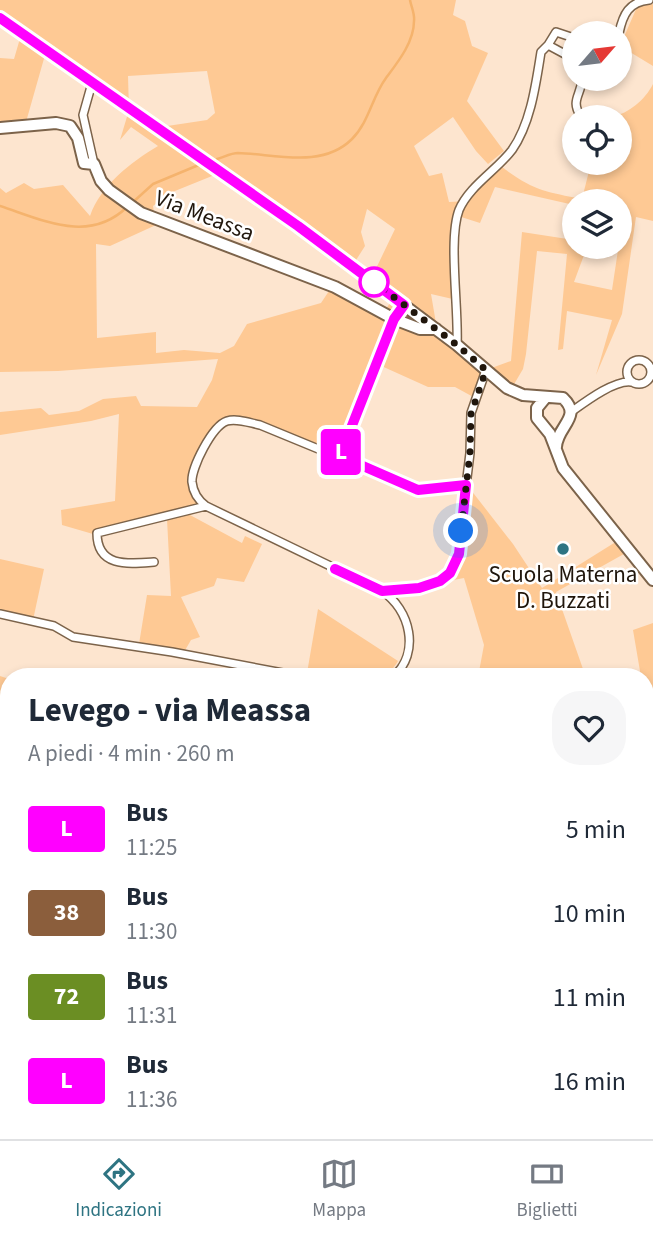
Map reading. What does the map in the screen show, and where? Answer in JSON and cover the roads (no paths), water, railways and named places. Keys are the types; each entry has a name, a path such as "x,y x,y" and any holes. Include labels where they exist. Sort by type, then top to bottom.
{"main road":[{"path":"0,18 298,226 457,345 507,388 532,400 537,408 537,418 547,429 563,468 653,580"},
{"path":"0,128 66,124 76,133 84,163 94,164"},
{"name":"Via Meassa","path":"94,164 101,181 121,200 141,213 335,287 394,319 420,329 436,329"},
{"path":"523,395 557,396 569,407 568,422 561,428 556,447"},
{"path":"537,408 546,397"},
{"path":"547,429 561,428"}],"street":[{"path":"624,21 629,8 635,2 649,0"},
{"path":"457,345 455,249 459,210 513,148 524,124 541,52 556,32 562,34"},
{"path":"548,45 562,53"},
{"name":"Via Meassa","path":"92,83 83,115 94,164"},
{"path":"340,456 394,319 404,305"},
{"path":"569,407 621,383 643,383 652,372 647,364 637,360 630,364 621,383"},
{"path":"382,591 426,587 440,581 450,573 459,554 471,414 486,370"},
{"path":"627,373 632,382"},
{"path":"400,668 406,660 409,636 398,603 382,591 206,506 194,490 193,474 213,430 228,421 260,425 418,490 466,485"},
{"path":"154,562 128,564 113,560 103,554 97,544 97,533 206,506"},
{"path":"0,614 54,626 73,637 256,668"}],"waterway":[{"path":"217,159 238,153 313,157 327,154 352,139 363,125 381,85 408,44 414,18 410,0"},
{"path":"132,203 153,184 201,164"},
{"path":"0,206 49,222 81,227 112,218 127,207"}],"place":[{"name":"Scuola Materna D. Buzzati","path":"563,549"}]}
